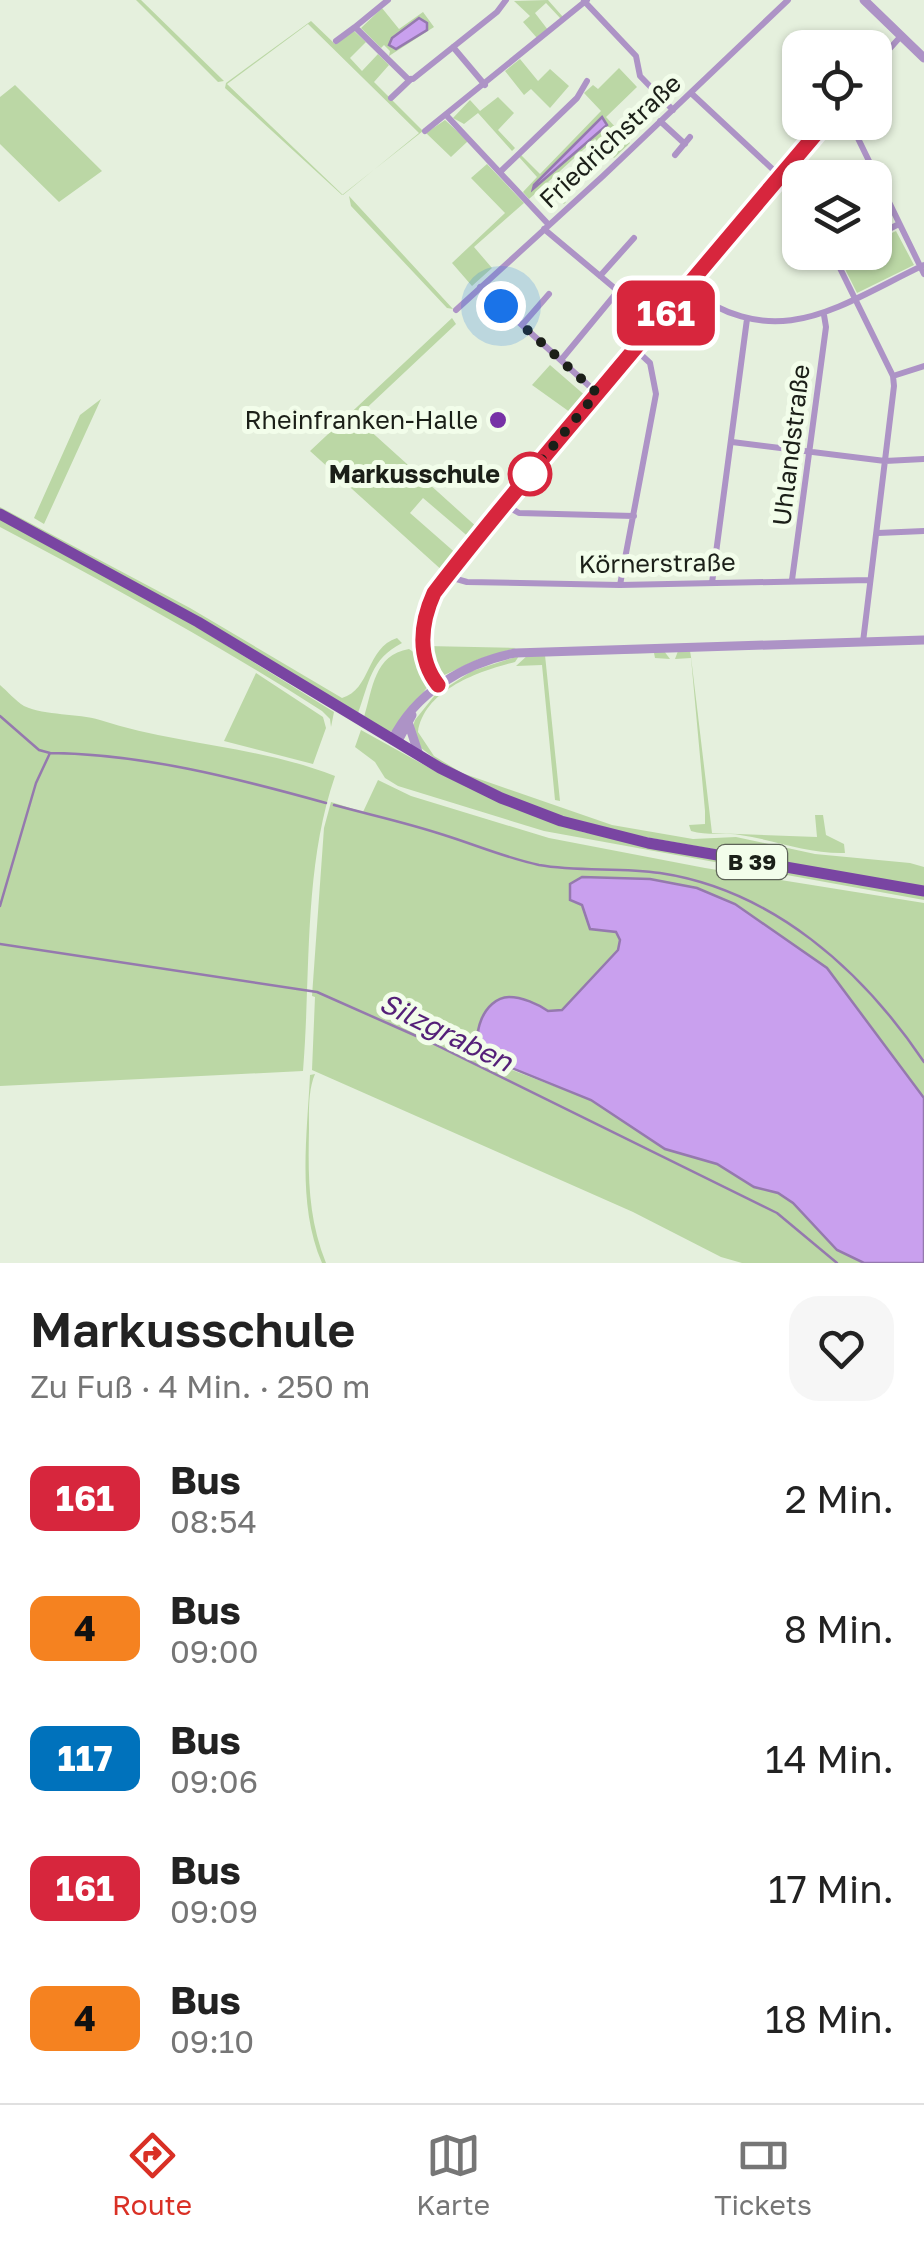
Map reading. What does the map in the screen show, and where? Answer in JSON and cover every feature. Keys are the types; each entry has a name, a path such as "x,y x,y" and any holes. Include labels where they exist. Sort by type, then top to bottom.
{"main road":[{"name":"B 39","path":"0,514 198,622 476,787 582,827 648,843 924,891"}],"street":[{"path":"336,41 388,0"},
{"path":"392,98 506,0"},
{"name":"Friedrichstraße","path":"456,310 788,0"},
{"path":"864,0 924,58"},
{"path":"425,132 585,1 636,56 640,76 673,110"},
{"path":"355,27 411,79"},
{"path":"892,46 901,36"},
{"path":"453,46 485,84"},
{"path":"500,172 577,98 587,81"},
{"path":"691,94 780,177"},
{"path":"447,116 546,227 618,291 561,360"},
{"path":"660,121 688,140 675,155"},
{"path":"438,685 425,665 422,646 430,601 446,576 811,140"},
{"path":"686,288 719,309 774,323 824,315 923,269 859,140"},
{"path":"892,228 899,224"},
{"path":"600,276 634,238"},
{"path":"844,270 893,376 894,396 864,642"},
{"path":"480,287 597,393"},
{"path":"522,325 549,294"},
{"name":"Uhlandstraße","path":"792,580 811,453 826,327 824,315"},
{"path":"712,583 747,319"},
{"path":"620,585 656,394 650,363 636,349"},
{"path":"893,376 924,366"},
{"path":"732,442 886,461 924,460"},
{"path":"505,506 519,513 634,516"},
{"path":"878,533 924,531"},
{"name":"Körnerstraße","path":"446,576 467,582 620,585 870,580"},
{"path":"419,755 411,739 411,718 438,685 485,660 520,652 924,640"},
{"path":"392,740 408,715 411,718"}],"green space":[{"path":"136,0 141,0 224,81 218,82"},
{"path":"548,0 563,17 546,3 535,13 548,30 537,38 523,22 530,16 514,1"},
{"path":"382,8 399,29 423,12 434,27 389,56 384,45 381,48 361,28"},
{"path":"311,21 335,44 353,30 366,42 350,58 362,71 378,54 389,65 374,82 423,131 374,170 419,133 308,24 227,84 342,195 225,88 226,83"},
{"path":"520,59 538,81 550,69 569,86 550,108 531,89 524,95 505,71"},
{"path":"619,68 637,87 606,117 630,143 614,158 595,139 548,182 564,204 545,185 529,199 523,192 537,177 519,157 540,174 601,111 584,93 593,85 598,89"},
{"path":"15,85 102,171 59,202 0,144 0,97"},
{"path":"498,97 514,113 498,130 515,148 512,151 478,113 464,124 453,118 470,100 480,111"},
{"path":"445,120 468,141 451,157 426,133"},
{"path":"487,164 524,203 474,247 492,268 472,286 452,263 505,213 471,178"},
{"path":"349,196 453,309 447,308 351,206"},
{"path":"896,231 914,265 857,293 846,270 892,270 892,233"},
{"path":"452,318 456,324 356,418 479,529 471,539 423,498 410,513 459,556 445,573 310,451"},
{"path":"550,365 588,398 574,415 532,385"},
{"path":"101,399 44,524 34,518 80,415"},
{"path":"0,507 190,608 342,698 358,687 379,650 397,638 402,643 377,664 358,713 0,512"},
{"path":"0,519 150,598 334,712 331,727 330,719 322,711 163,616 0,527"},
{"path":"426,646 516,648 440,677 429,666"},
{"path":"409,649 418,655 429,685 394,731 388,732 364,717 382,666 397,652"},
{"path":"664,651 670,659 655,658 654,653 545,655 560,801 555,800 542,665 516,666 529,654"},
{"path":"678,651 690,651 691,657 712,833 817,837 815,815 823,815 826,835 844,844 845,853 691,831 689,825 705,824 705,811 691,658 675,659"},
{"path":"519,656 515,662 455,685 431,705 418,732 434,756 462,773 612,825 693,839 736,837 815,854 910,863 924,867 924,887 601,829 527,805 442,764 417,745 412,729 415,720 435,695 472,671"},
{"path":"256,673 323,717 326,728 313,764 224,741"},
{"path":"0,685 21,704 33,709 277,758 335,776 313,885 303,1071 0,1086"},
{"path":"361,730 435,771 582,832 924,895 924,900 544,831 398,786 355,747"},
{"path":"378,780 411,796 549,838 924,903 924,1098 827,968 735,904 697,888 650,879 582,877 573,902 582,905 598,931 616,931 620,940 618,950 562,1010 548,1012 538,1005 505,997 480,1021 482,1056 488,1061 591,1100 649,1137 717,1164 754,1186 778,1193 793,1203 837,1250 864,1263 742,1263 721,1257 633,1212 312,1070 312,996 324,828 331,802 363,812"},
{"path":"315,1074 309,1101 309,1180 312,1213 326,1263 322,1263 314,1241 306,1194 306,1146 310,1075"}],"shaded area":[{"path":"419,18 427,23 427,30 396,49 389,45 392,38"},
{"path":"602,117 607,125 533,189 534,185"},
{"path":"582,877 650,879 697,888 735,904 827,968 924,1098 924,1263 864,1263 837,1250 793,1203 778,1193 754,1187 717,1164 665,1149 591,1100 482,1056 478,1029 492,1004 514,997 548,1011 562,1010 618,950 620,940 616,932 590,929 582,905 570,900 570,884"}],"waterway":[{"path":"0,716 39,750 50,753 36,783 0,906"},
{"path":"50,753 154,763 224,776 326,803"},
{"path":"334,805 539,865 660,873 701,882 740,897 777,916 843,966 924,1062"},
{"name":"Silzgraben","path":"0,944 317,992 432,1043 777,1213 837,1263"}],"bus line":[{"name":"161","path":"438,685 422,658 424,628 434,593 811,140"}],"place":[{"name":"Rheinfranken-Halle","path":"498,420"},
{"name":"Markusschule","path":"530,474"}],"route":[{"path":"501,306 597,393 530,474"}]}
